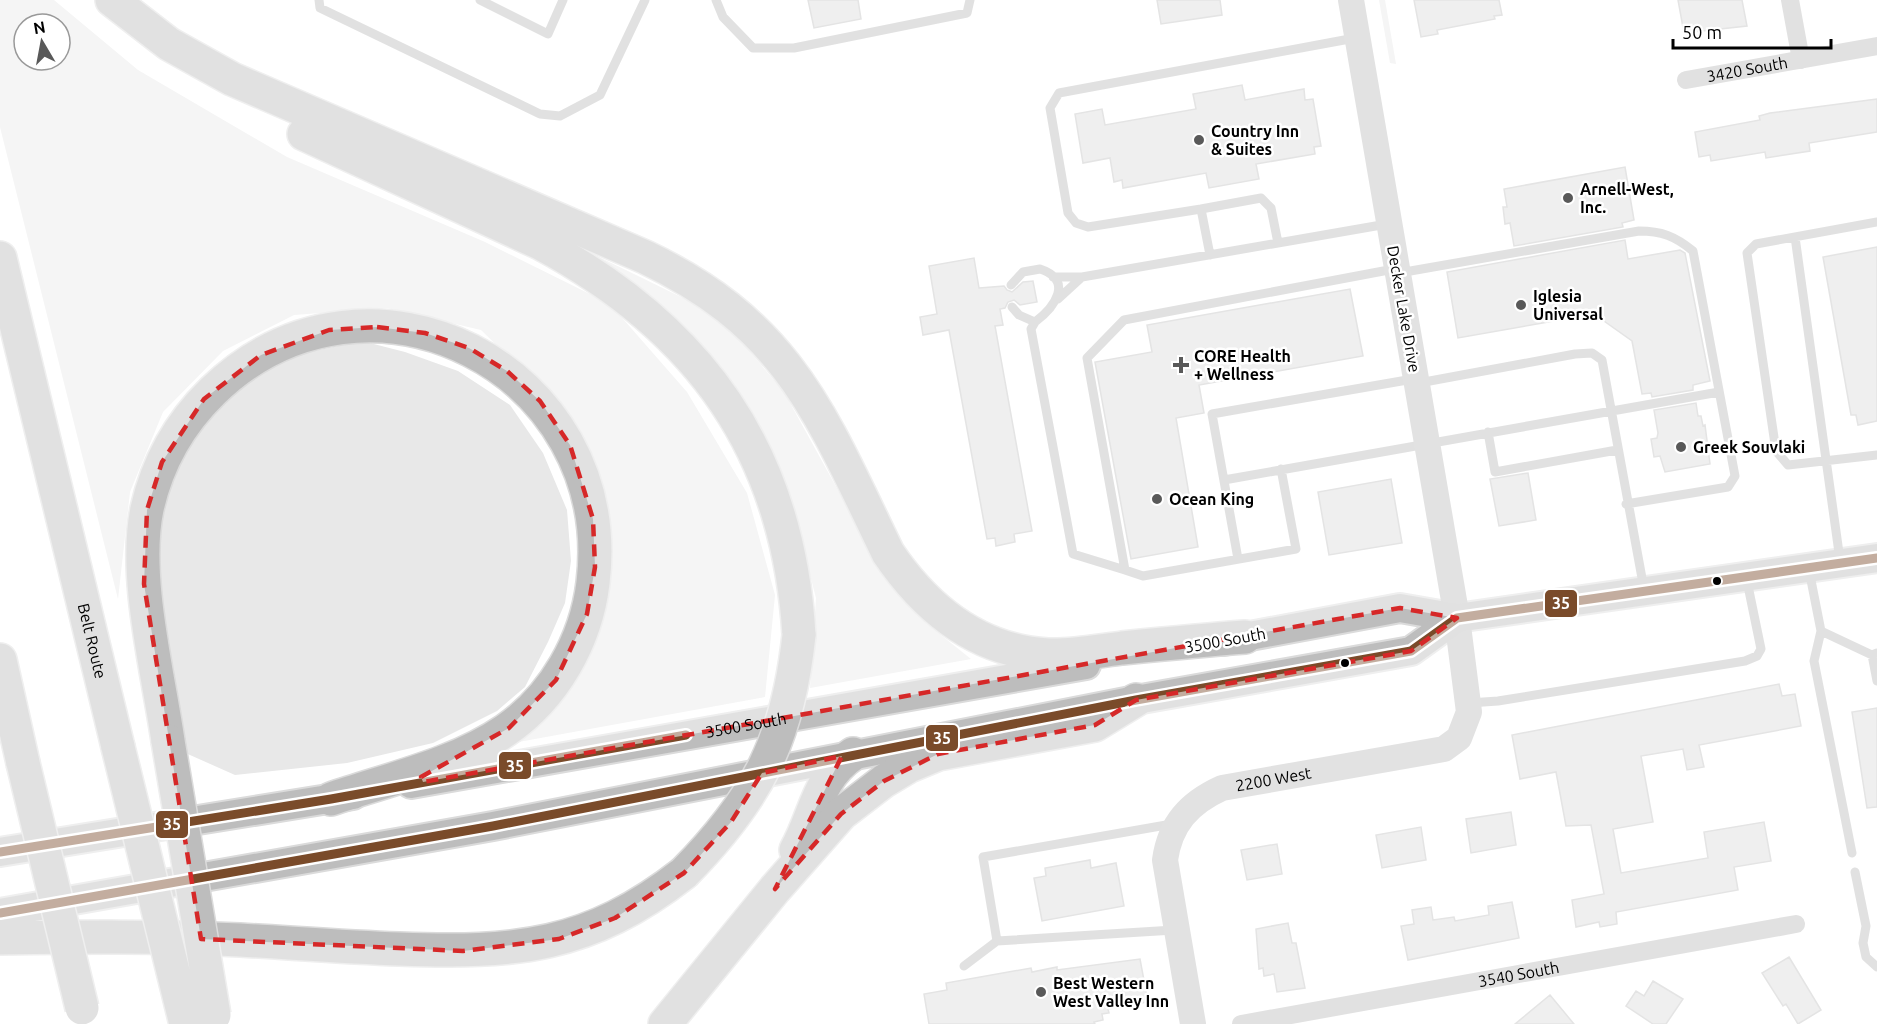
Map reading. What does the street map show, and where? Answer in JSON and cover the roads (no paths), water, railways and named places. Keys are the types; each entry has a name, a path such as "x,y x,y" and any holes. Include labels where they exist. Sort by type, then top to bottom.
{"highway":[{"path":"0,938 175,938 496,951 559,939 590,929 639,905 684,873 731,822 770,758 787,712 799,635 787,541 778,508 759,461 708,378 648,314 603,279 540,243 195,82 139,46 87,0"},
{"path":"112,0 169,44 232,79 645,257 695,283 718,299 773,349 811,399 888,553 900,570 928,602 974,635 1011,649 1050,655 1245,637"},
{"name":"Belt Route","path":"0,258 118,747 200,1021"},
{"path":"200,1021 168,741 144,584 144,534 151,494 162,462 188,419 204,399 241,368 283,344 306,336 353,327 417,331 448,340 488,359 524,385 556,422 570,445 580,470 593,519 595,567 587,614 579,637 556,680 542,698 509,728 489,741 453,758 331,799"},
{"path":"0,660 84,1016"},
{"path":"665,1024 775,889 841,814 884,781 909,766 938,754 1095,726 1136,700"},
{"path":"775,889 804,836 823,786 836,765 853,754"}],"main road":[{"name":"3500 South","path":"0,852 331,799 1400,608 1457,618 1877,558"},
{"name":"3500 South","path":"0,913 493,826 1136,700 1411,651 1457,618"}],"street":[{"name":"Decker Lake Drive","path":"1351,0 1457,618"},
{"path":"1790,0 1801,60"},
{"name":"3420 South","path":"1686,80 1877,46"},
{"name":"2200 West","path":"1193,1024 1165,860 1176,823 1201,798 1222,788 1444,749 1459,738 1469,712 1457,618"},
{"name":"3540 South","path":"1240,1024 1796,924"}],"lane":[{"path":"319,0 320,8 529,109 540,114 560,116 600,95 645,0"},
{"path":"480,0 548,34 563,0"},
{"path":"716,0 723,17 753,48 794,48 967,13 970,0"},
{"path":"1278,243 1271,208 1261,198 1088,227 1076,223 1068,213 1050,108 1059,93 1357,38"},
{"path":"1201,209 1210,255"},
{"path":"1877,222 1756,244 1747,253 1776,451 1788,465 1877,454"},
{"path":"1053,277 1082,277 1389,223"},
{"path":"1125,570 1087,358 1124,320 1397,271 1639,231 1656,231 1677,237 1693,250 1735,476 1728,487 1626,504"},
{"path":"1795,237 1841,563"},
{"path":"1011,285 1023,272 1031,269 1048,272 1057,284 1058,298"},
{"path":"1082,277 1058,298 1049,311 1035,322 1032,329 1072,554 1143,576 1296,549 1281,470"},
{"path":"1012,307 1019,315 1035,322"},
{"path":"1238,559 1212,414 1592,353 1602,360 1626,504 1644,590"},
{"path":"1224,480 1719,392"},
{"path":"1488,432 1495,472 1617,450"},
{"path":"1809,567 1821,631 1814,661 1852,853"},
{"path":"1469,703 1509,700 1745,661 1757,656 1761,649 1746,576"},
{"path":"1821,631 1875,654 1877,681"},
{"path":"997,941 983,857 1176,823"},
{"path":"1856,872 1866,926 1863,943 1866,957 1877,967"},
{"path":"964,966 997,941 1176,929"}],"place":[{"name":"Country Inn & Suites","path":"1199,140"},
{"name":"Arnell-West, Inc.","path":"1568,198"},
{"name":"Iglesia Universal","path":"1521,305"},
{"name":"CORE Health + Wellness","path":"1181,365"},
{"name":"Greek Souvlaki","path":"1681,447"},
{"name":"Ocean King","path":"1157,499"},
{"name":"Best Western West Valley Inn","path":"1041,992"}]}
